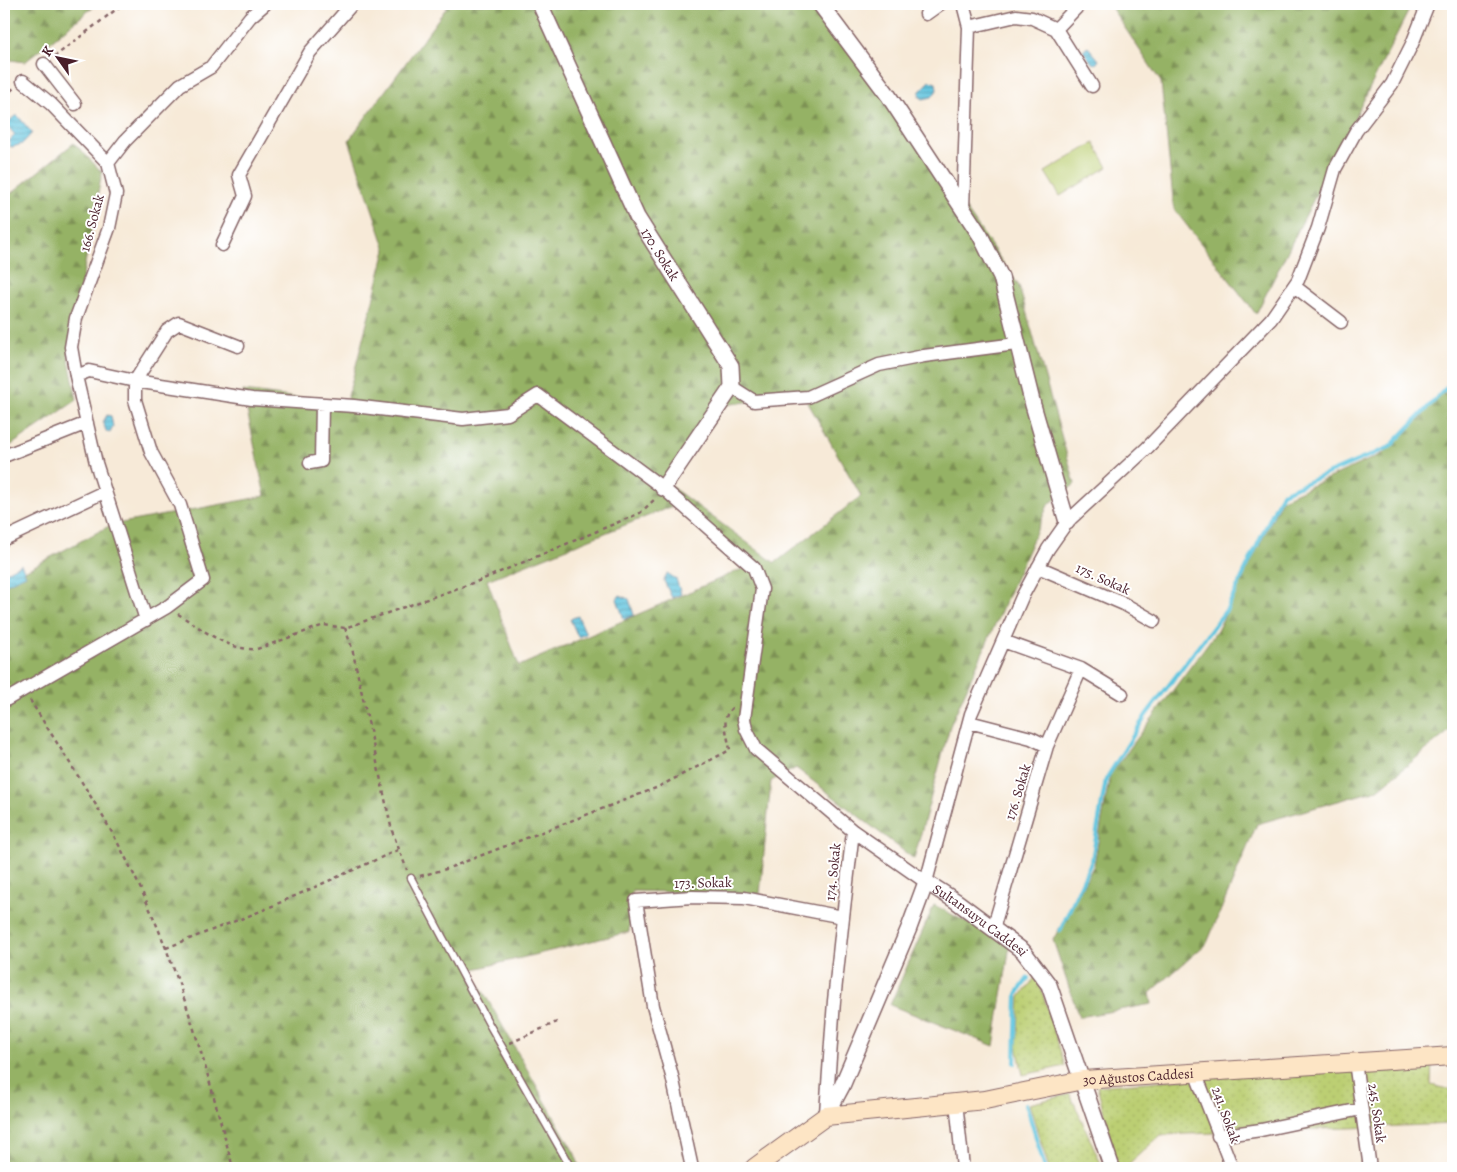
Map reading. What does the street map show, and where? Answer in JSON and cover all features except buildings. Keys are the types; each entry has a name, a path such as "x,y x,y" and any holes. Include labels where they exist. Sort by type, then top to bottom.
{"main road":[{"name":"30 Ağustos Caddesi","path":"826,1116 985,1100 1083,1080 1453,1056"},
{"name":"Sultansuyu Caddesi","path":"754,1168 826,1116"}],"street":[{"path":"108,163 125,141 180,86 211,66 250,17 265,4"},
{"path":"222,245 245,196 239,175 310,52 352,4"},
{"name":"170. Sokak","path":"540,4 637,217 730,366 732,387"},
{"path":"820,4 888,95 980,235 1001,277 1016,344 1067,522"},
{"path":"926,14 940,4"},
{"path":"963,4 969,27 963,209"},
{"path":"1056,29 1080,4"},
{"path":"76,376 90,371 135,381 252,399 322,404 463,419 508,414 538,396 663,488 754,568 762,589 746,707 746,730 756,749 853,831 926,882 969,722 1003,641 1038,567 1067,522 1147,448 1271,319 1294,286 1318,228 1335,170 1356,131 1392,84 1412,44 1428,4"},
{"path":"969,27 1016,16 1032,18 1056,29 1092,86"},
{"path":"44,64 75,104"},
{"name":"166. Sokak","path":"23,81 51,104 108,163 116,194 109,228 76,318 71,347 76,376 104,492 146,620"},
{"path":"1294,286 1341,322"},
{"path":"4,701 146,620 203,580 180,505 151,452 135,400 135,381 167,331 179,323 238,346"},
{"path":"663,488 732,387 754,402 808,397 879,365 924,356 1016,344"},
{"path":"310,463 320,461 322,404"},
{"path":"4,456 87,423"},
{"path":"4,539 104,492"},
{"name":"175. Sokak","path":"1038,567 1124,604 1154,622"},
{"path":"1003,641 1081,668 1122,694"},
{"name":"176. Sokak","path":"993,928 1047,746 1081,668"},
{"path":"969,722 1031,738 1047,746"},
{"name":"174. Sokak","path":"843,917 853,831"},
{"name":"Sultansuyu Caddesi","path":"826,1116 842,1086 905,937 926,882 1023,951 1049,985 1112,1168"},
{"name":"173. Sokak","path":"692,1168 672,1076 653,1006 636,901 692,897 744,898 843,917"},
{"path":"826,1116 834,1001 843,917"},
{"name":"245. Sokak","path":"1354,1062 1370,1168"},
{"name":"241. Sokak","path":"1195,1072 1218,1136 1232,1168"},
{"path":"956,1102 963,1168"},
{"path":"1218,1136 1261,1130 1361,1109"}],"lane":[{"path":"411,878 571,1168"}],"path":[{"path":"44,64 123,4"},
{"path":"4,96 23,81"},
{"path":"167,607 226,644 246,650 257,649 324,625 345,628 481,580 640,514 663,488"},
{"path":"345,628 352,648 392,831 398,850 411,878 446,869 656,788 730,750 726,715 734,707 746,707"},
{"path":"23,690 119,846 135,876 166,948 202,1055 233,1168"},
{"path":"166,948 261,911 398,850"},
{"path":"502,1046 557,1022"}],"green space":[{"path":"4,4 97,4 25,62 4,59"},
{"path":"441,4 824,4 1019,286 1075,484 1048,505 950,726 914,859 796,768 771,781 760,894 632,891 629,932 471,970 575,1154 580,1168 4,1168 4,582 111,525 265,496 243,391 346,404 386,250 349,140 447,7","holes":["803,394 861,496 775,563 669,485 725,405","678,504 749,566 519,666 487,580"]},
{"path":"1109,4 1412,4 1256,314 1174,209 1161,82"},
{"path":"74,143 102,172 68,355 77,400 4,450 4,199"},
{"path":"1094,143 1108,167 1060,196 1045,172"},
{"path":"1453,380 1453,409 1444,393"},
{"path":"1444,393 1453,409 1453,728 1377,790 1257,824 1207,943 1150,993 1152,1004 1079,1017 1053,940 1094,865 1110,775 1217,631 1282,499 1384,453"},
{"path":"934,905 1010,945 994,1046 890,1005"},
{"path":"1037,975 1065,1066 1023,1075 1017,1046 1020,997"},
{"path":"1432,1059 1431,1085 1453,1090 1453,1124 1161,1135 1124,1168 1118,1168 1097,1086"},
{"path":"1070,1094 1103,1168 1049,1168 1029,1104"}],"water":[{"path":"1088,47 1099,60 1096,64 1092,63 1083,51"},
{"path":"930,81 936,83 937,90 932,97 923,99 919,96 920,91"},
{"path":"15,116 18,116 32,133 22,144 12,147 9,141 15,135 6,124"},
{"path":"107,415 111,416 113,427 110,433 106,431 103,422"},
{"path":"21,564 26,575 4,585 4,573"},
{"path":"667,573 676,579 681,594 672,598 664,581"},
{"path":"620,595 629,599 634,615 624,619 617,599"},
{"path":"578,616 586,634 578,637 570,619"}],"waterway":[{"path":"1060,931 1092,860 1106,779 1146,715 1227,609 1282,493 1390,447 1453,381"},
{"path":"1015,1063 1017,994 1028,978"},
{"path":"1026,1104 1045,1168"}]}
